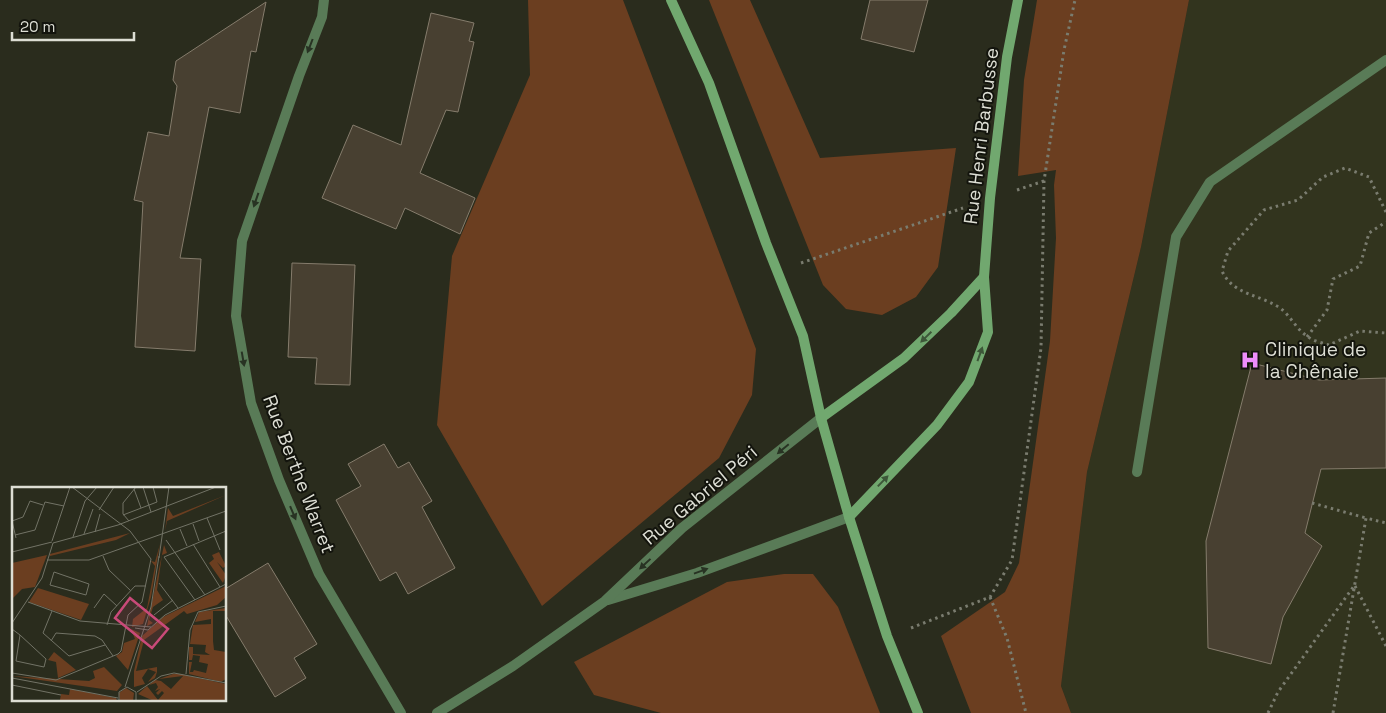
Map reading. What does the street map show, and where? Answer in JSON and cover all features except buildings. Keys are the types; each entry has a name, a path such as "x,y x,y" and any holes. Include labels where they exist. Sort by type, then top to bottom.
{"street":[{"name":"Rue Berthe Warret","path":"324,0 322,17 299,76 242,241 236,316 251,403 279,480 319,574 401,713"},
{"path":"671,0 709,83 777,271 803,336 821,418 849,516 887,636 918,713"},
{"name":"Rue Henri Barbusse","path":"849,516 936,426 969,382 988,332 984,277 990,198 1007,57 1018,0"},
{"path":"1137,472 1176,237 1210,182 1386,60"},
{"path":"821,418 904,358 951,314 984,277"},
{"name":"Rue Gabriel Péri","path":"437,713 512,666 605,601 682,528 821,418"},
{"name":"Rue Gabriel Péri","path":"605,601 697,572 849,516"}],"path":[{"path":"887,636 926,624 990,597 1012,560 1040,357 1044,182 1064,50 1075,0"},
{"path":"1386,212 1369,177 1345,168 1323,177 1298,200 1264,210 1228,251 1222,271 1228,282 1243,292 1257,295 1281,309 1307,337 1329,345 1360,331 1386,332"},
{"path":"777,271 990,198 1044,182"},
{"path":"1307,337 1327,310 1334,279 1360,266 1369,234 1386,222"},
{"path":"1312,503 1386,522"},
{"path":"1333,713 1366,518"},
{"path":"1354,586 1386,646"},
{"path":"1268,713 1278,692 1354,586"},
{"path":"990,597 1007,638 1026,713"}],"shaded area":[{"path":"528,0 623,0 756,349 752,395 719,458 542,606 437,425 452,256 530,75"},
{"path":"709,0 750,0 820,158 956,148 938,267 916,297 882,315 846,309 823,285"},
{"path":"1037,0 1189,0 1141,247 1087,472 1061,686 1071,713 971,713 941,636 1005,592 1019,563 1050,341 1056,238 1054,185 1056,170 1018,176 1024,80"},
{"name":"Clinique de la Chênaie","path":"1189,0 1386,0 1386,713 1071,713 1061,686 1087,472 1141,247"},
{"path":"784,574 813,574 838,607 880,713 661,713 594,695 574,662 727,582"}],"place":[{"name":"Clinique de la Chênaie","path":"1250,360"}]}
